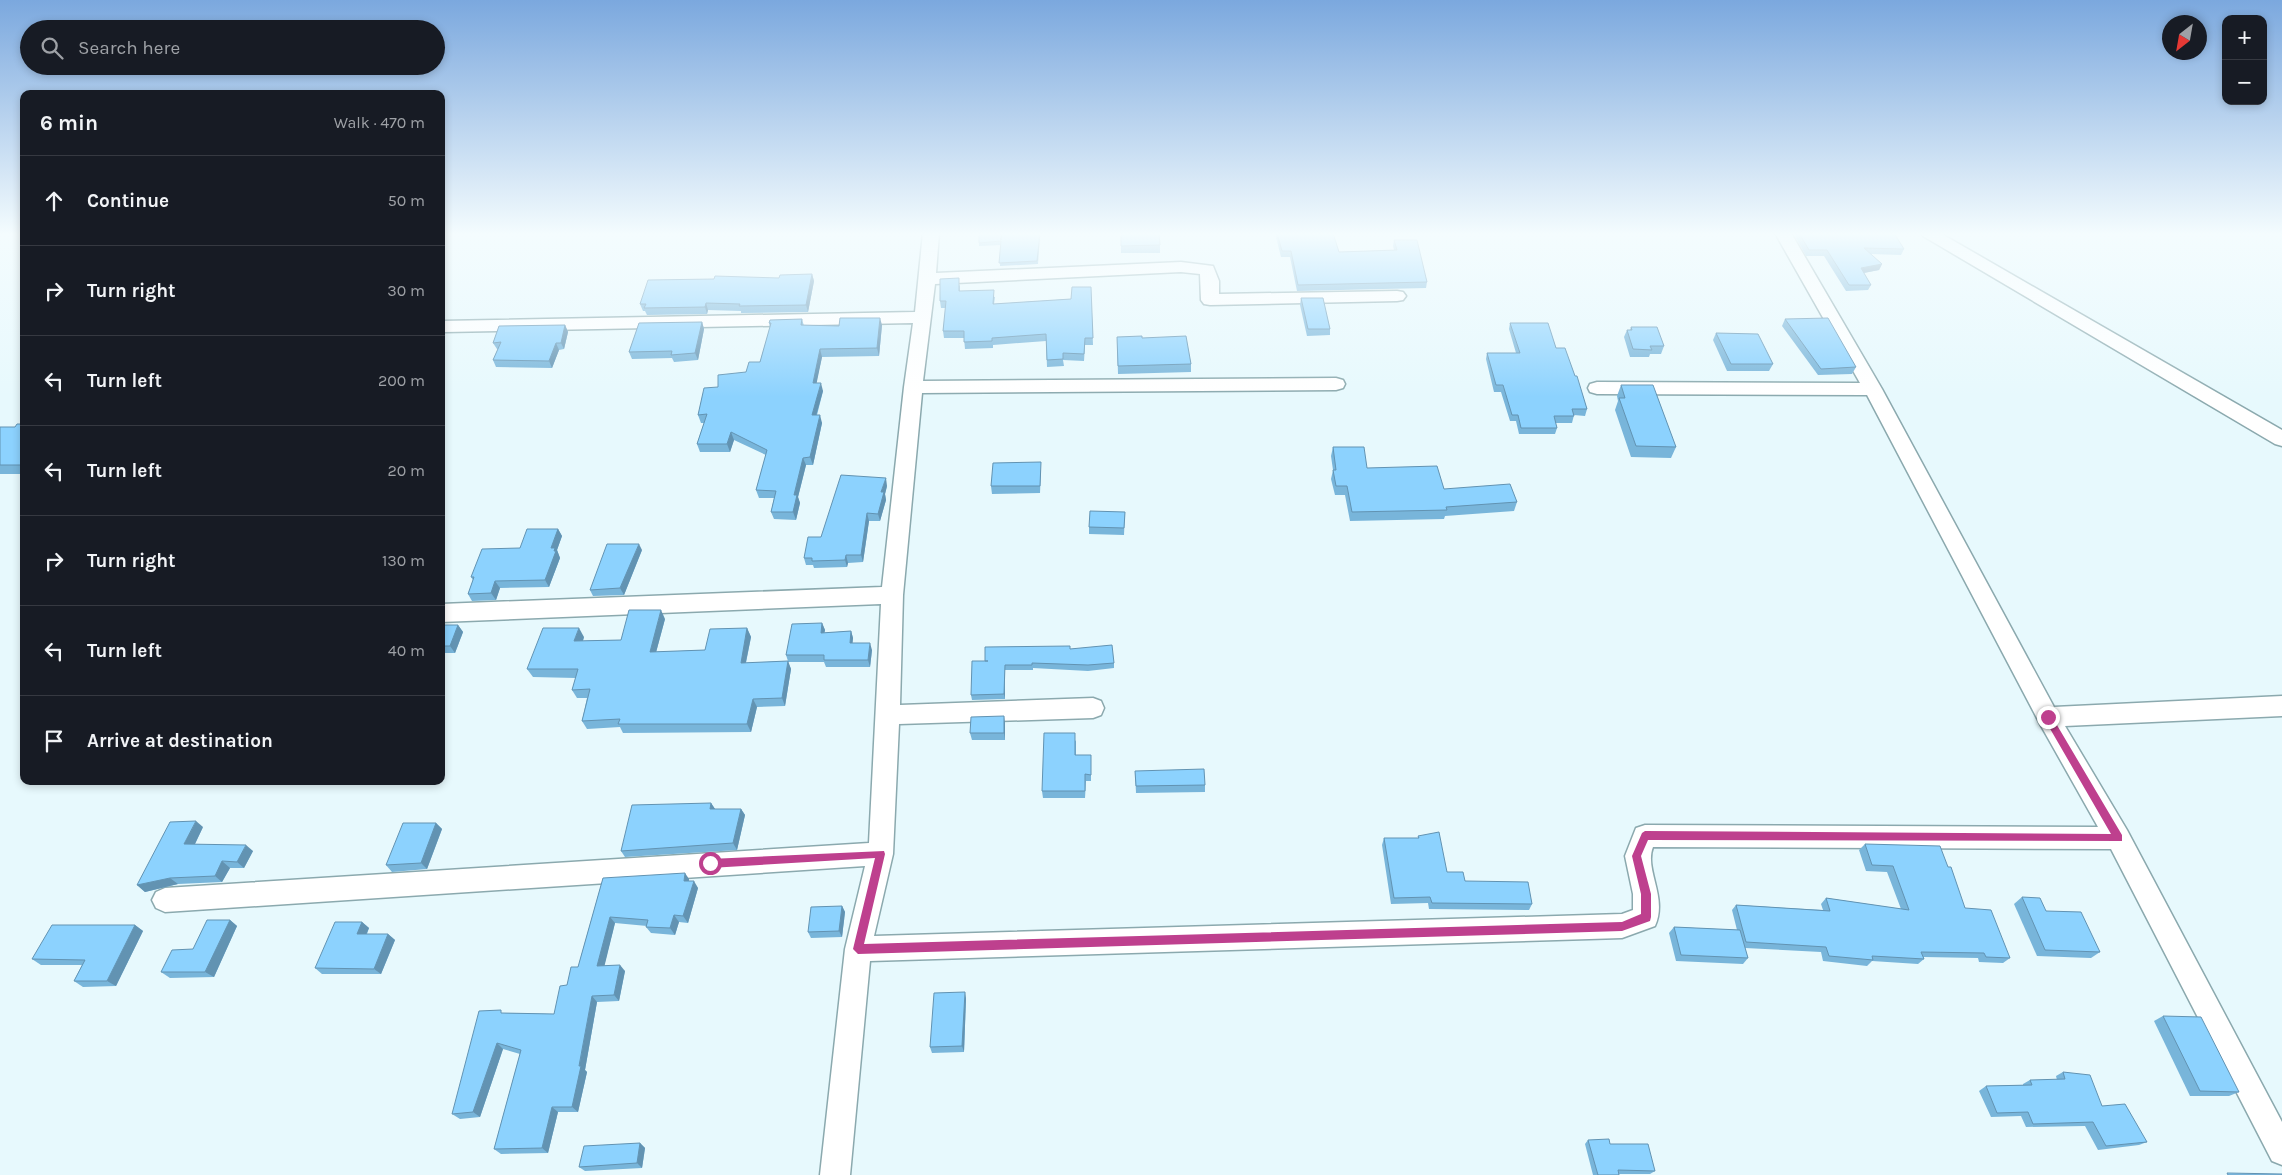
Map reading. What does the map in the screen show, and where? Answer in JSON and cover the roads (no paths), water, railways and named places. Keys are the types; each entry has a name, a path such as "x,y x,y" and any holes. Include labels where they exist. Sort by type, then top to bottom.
{"street":[{"path":"835,1175 858,949 881,854 892,595 913,387 925,288"},
{"path":"1210,288 1210,300 1397,296"},
{"path":"1815,288 1873,389 2048,717 2118,838 2282,1151"},
{"path":"2023,288 2282,438"},
{"path":"445,326 923,317"},
{"path":"913,387 1336,384"},
{"path":"1597,388 1873,389"},
{"path":"445,613 892,595"},
{"path":"2048,717 2282,706"},
{"path":"888,715 1093,708"},
{"path":"858,949 1622,926 1646,917 1646,894 1636,856 1645,836 2118,838"},
{"path":"165,900 881,854"}]}
